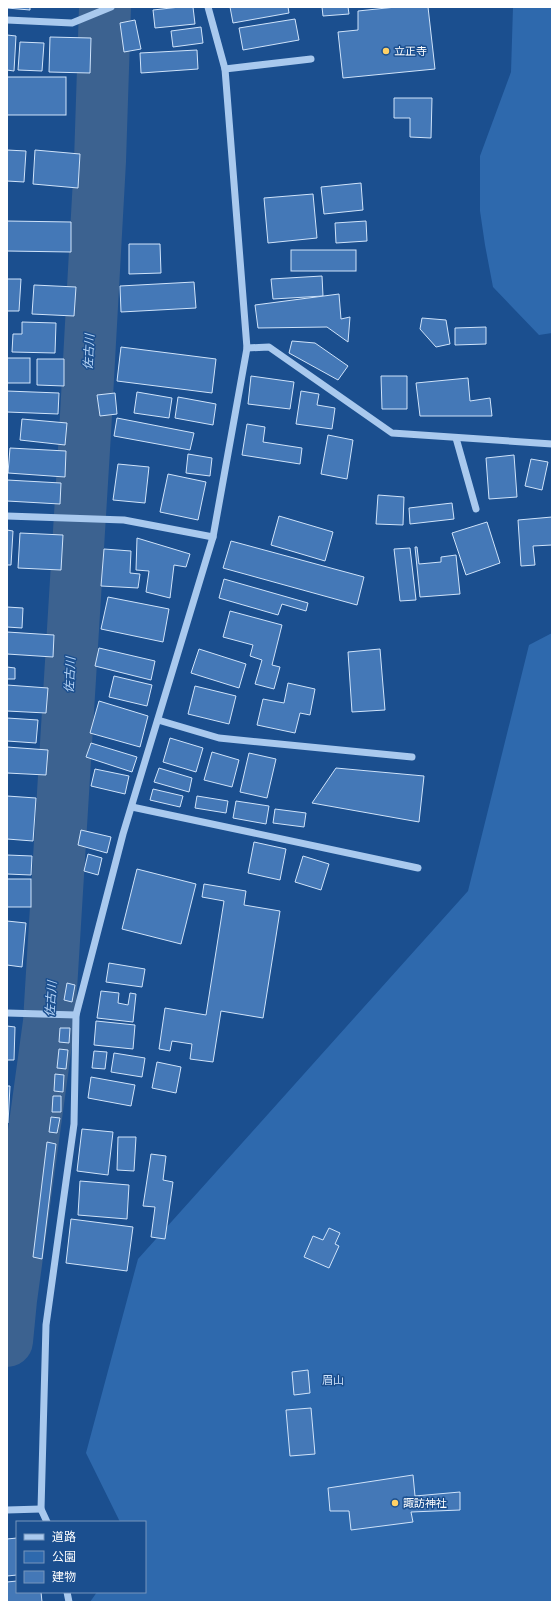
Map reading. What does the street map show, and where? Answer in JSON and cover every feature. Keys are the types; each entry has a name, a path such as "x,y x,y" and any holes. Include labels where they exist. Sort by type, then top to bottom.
{"street":[{"path":"7,20 72,23 111,7"},
{"path":"47,1521 41,1509 46,1324 74,1124 76,1015 132,807 213,537 248,348 225,69 208,7"},
{"path":"225,69 311,59"},
{"path":"248,348 269,347 392,434 552,444"},
{"path":"456,438 476,509"},
{"path":"7,516 124,520 213,537"},
{"path":"158,720 219,738 412,757"},
{"path":"132,807 418,868"},
{"path":"7,1012 76,1015"},
{"path":"9,1510 41,1509"}],"green space":[{"path":"513,7 552,7 552,333 539,335 493,287 480,211 480,156 511,72"},
{"name":"眉山","path":"552,633 552,1602 90,1602 96,1593 146,1593 146,1521 120,1521 86,1453 138,1259 468,891 529,645"}],"building":[{"path":"30,7 30,10 7,8"},
{"path":"193,7 195,24 155,28 153,10"},
{"path":"230,7 288,7 289,13 233,23"},
{"path":"322,7 348,7 349,14 323,16"},
{"name":"立正寺","path":"396,7 428,7 435,69 343,78 338,32 358,30 358,11"},
{"path":"295,19 299,40 243,50 239,28"},
{"path":"135,20 141,49 124,52 120,23"},
{"path":"201,27 203,43 173,47 171,31"},
{"path":"7,35 16,36 14,71 7,70"},
{"path":"50,37 91,38 90,73 49,72"},
{"path":"20,42 44,43 42,71 18,70"},
{"path":"197,50 198,69 141,73 140,53"},
{"path":"7,77 66,77 66,115 7,115"},
{"path":"394,98 432,98 431,138 410,137 410,118 394,118"},
{"path":"7,150 26,151 24,182 7,181"},
{"path":"35,150 80,154 78,188 33,184"},
{"path":"361,183 363,210 324,214 321,187"},
{"path":"313,194 317,238 268,243 264,198"},
{"path":"7,221 71,222 71,252 7,251"},
{"path":"366,221 367,241 336,243 335,223"},
{"path":"129,244 160,244 161,273 129,274"},
{"path":"291,250 356,250 356,271 291,271"},
{"path":"322,276 323,296 273,299 271,279"},
{"path":"7,279 21,279 19,311 7,311"},
{"path":"194,282 196,308 121,312 120,286"},
{"path":"34,285 76,287 74,316 32,314"},
{"path":"339,294 341,319 350,317 348,342 327,327 258,328 255,305"},
{"path":"422,318 446,320 450,344 436,347 420,329"},
{"path":"22,322 56,323 55,353 12,352 13,334 22,334"},
{"path":"486,327 486,344 455,345 455,328"},
{"path":"292,341 315,343 348,366 338,380 289,353"},
{"path":"121,347 216,359 212,393 117,381"},
{"path":"7,358 30,358 30,383 7,383"},
{"path":"37,359 64,359 64,386 37,385"},
{"path":"251,376 294,382 290,409 248,404"},
{"path":"381,376 407,376 407,409 382,409"},
{"path":"468,378 470,401 490,398 492,416 420,416 416,383"},
{"path":"7,391 59,393 58,414 7,412"},
{"path":"301,391 319,394 317,405 335,408 332,429 296,424"},
{"path":"137,392 172,398 169,418 134,413"},
{"path":"115,393 117,414 100,416 97,395"},
{"path":"178,397 216,404 213,425 175,418"},
{"path":"117,418 194,433 190,450 114,436"},
{"path":"22,419 67,423 65,445 20,440"},
{"path":"247,424 265,427 263,442 302,448 300,464 242,455"},
{"path":"328,435 353,440 347,479 321,474"},
{"path":"10,448 66,451 65,477 8,473"},
{"path":"188,454 212,458 210,476 186,473"},
{"path":"514,455 517,497 489,499 486,458"},
{"path":"531,459 548,462 542,490 525,486"},
{"path":"118,464 149,467 145,503 113,500"},
{"path":"168,474 206,482 198,520 160,512"},
{"path":"7,480 61,483 60,504 7,501"},
{"path":"378,495 404,497 403,525 376,524"},
{"path":"452,503 454,519 410,524 409,508"},
{"path":"279,516 333,532 325,561 271,545"},
{"path":"552,517 552,545 533,546 535,565 521,566 518,520"},
{"path":"487,522 500,563 466,575 452,533"},
{"path":"7,530 13,531 11,565 7,565"},
{"path":"20,533 63,535 61,570 18,568"},
{"path":"137,538 190,554 186,567 174,565 170,598 146,592 149,571 136,570"},
{"path":"231,541 364,577 357,605 223,568"},
{"path":"415,547 417,547 419,564 441,562 441,557 456,555 460,594 420,597"},
{"path":"410,548 416,600 400,601 394,549"},
{"path":"104,549 131,551 130,573 140,574 138,588 101,586"},
{"path":"224,579 308,603 306,611 282,604 278,615 219,598"},
{"path":"108,597 169,609 163,642 101,629"},
{"path":"7,607 23,608 22,628 7,627"},
{"path":"230,611 282,625 272,665 280,667 274,689 255,684 262,660 250,656 253,645 223,637"},
{"path":"7,632 54,635 53,657 7,654"},
{"path":"99,648 155,661 151,680 95,666"},
{"path":"199,649 246,664 239,688 191,673"},
{"path":"380,649 385,710 352,712 348,652"},
{"path":"7,667 15,668 15,679 7,679"},
{"path":"114,676 152,685 147,706 109,697"},
{"path":"288,683 315,689 310,715 300,713 295,733 257,725 263,699 284,703"},
{"path":"7,685 48,688 46,713 7,711"},
{"path":"195,686 236,696 229,724 188,714"},
{"path":"99,701 148,716 140,747 90,733"},
{"path":"7,718 38,720 36,743 7,741"},
{"path":"170,738 203,748 196,772 163,762"},
{"path":"91,743 137,757 132,772 86,757"},
{"path":"7,747 48,750 46,775 7,773"},
{"path":"212,752 239,760 232,787 204,780"},
{"path":"249,753 276,759 267,798 240,792"},
{"path":"159,768 192,778 189,792 154,782"},
{"path":"336,768 424,776 419,822 312,803"},
{"path":"95,769 129,776 125,794 91,786"},
{"path":"153,789 183,796 180,807 150,800"},
{"path":"7,796 36,798 33,841 7,839"},
{"path":"197,796 228,801 226,813 195,808"},
{"path":"236,801 269,806 266,824 233,818"},
{"path":"275,809 306,813 304,827 273,823"},
{"path":"81,830 111,837 107,853 78,845"},
{"path":"254,842 286,849 280,880 248,873"},
{"path":"88,854 102,858 98,875 84,871"},
{"path":"7,855 32,856 31,875 7,874"},
{"path":"303,856 329,864 321,890 295,882"},
{"path":"137,869 196,884 181,944 122,929"},
{"path":"7,879 31,879 31,907 7,907"},
{"path":"204,884 246,891 244,905 280,911 263,1018 221,1011 213,1062 190,1059 192,1044 172,1041 170,1051 159,1049 165,1008 206,1015 224,901 202,897"},
{"path":"7,921 26,923 22,967 7,965"},
{"path":"109,963 145,969 142,987 106,982"},
{"path":"67,983 75,985 72,1002 64,1000"},
{"path":"101,991 119,993 118,1003 128,1005 130,993 136,994 133,1022 97,1018"},
{"path":"96,1021 135,1025 133,1049 94,1045"},
{"path":"7,1026 15,1027 14,1060 7,1060"},
{"path":"60,1028 70,1028 69,1043 59,1042"},
{"path":"59,1049 68,1050 66,1069 57,1068"},
{"path":"94,1051 107,1052 105,1069 92,1068"},
{"path":"114,1053 145,1058 142,1077 111,1072"},
{"path":"157,1062 181,1067 176,1093 152,1088"},
{"path":"55,1074 64,1075 63,1092 54,1091"},
{"path":"91,1077 135,1085 131,1106 88,1098"},
{"path":"7,1086 10,1086 8,1123 7,1123"},
{"path":"53,1096 61,1096 61,1112 52,1112"},
{"path":"51,1117 60,1118 57,1133 49,1132"},
{"path":"82,1129 113,1132 108,1175 77,1171"},
{"path":"118,1137 136,1137 134,1171 117,1170"},
{"path":"47,1142 56,1144 42,1259 33,1257"},
{"path":"151,1154 166,1156 163,1180 173,1182 165,1239 151,1237 155,1207 143,1206"},
{"path":"80,1181 129,1185 127,1219 78,1215"},
{"path":"71,1219 133,1227 127,1271 66,1263"},
{"path":"329,1228 340,1233 335,1244 339,1246 329,1268 304,1257 313,1236 323,1240"},
{"path":"308,1370 310,1393 294,1395 292,1372"},
{"path":"311,1408 315,1454 290,1456 286,1410"},
{"name":"諏訪神社","path":"413,1475 415,1496 460,1492 460,1510 411,1512 413,1522 351,1530 349,1511 330,1511 328,1488"},
{"path":"16,1538 16,1575 7,1576 7,1539"},
{"path":"16,1581 16,1593 41,1593 42,1602 7,1602 7,1582"}],"waterway":[{"name":"佐古川","path":"7,1341 11,1300 49,1022 85,433 100,161 105,7"}],"place":[{"name":"立正寺","path":"386,51"},
{"name":"諏訪神社","path":"395,1503"}]}
